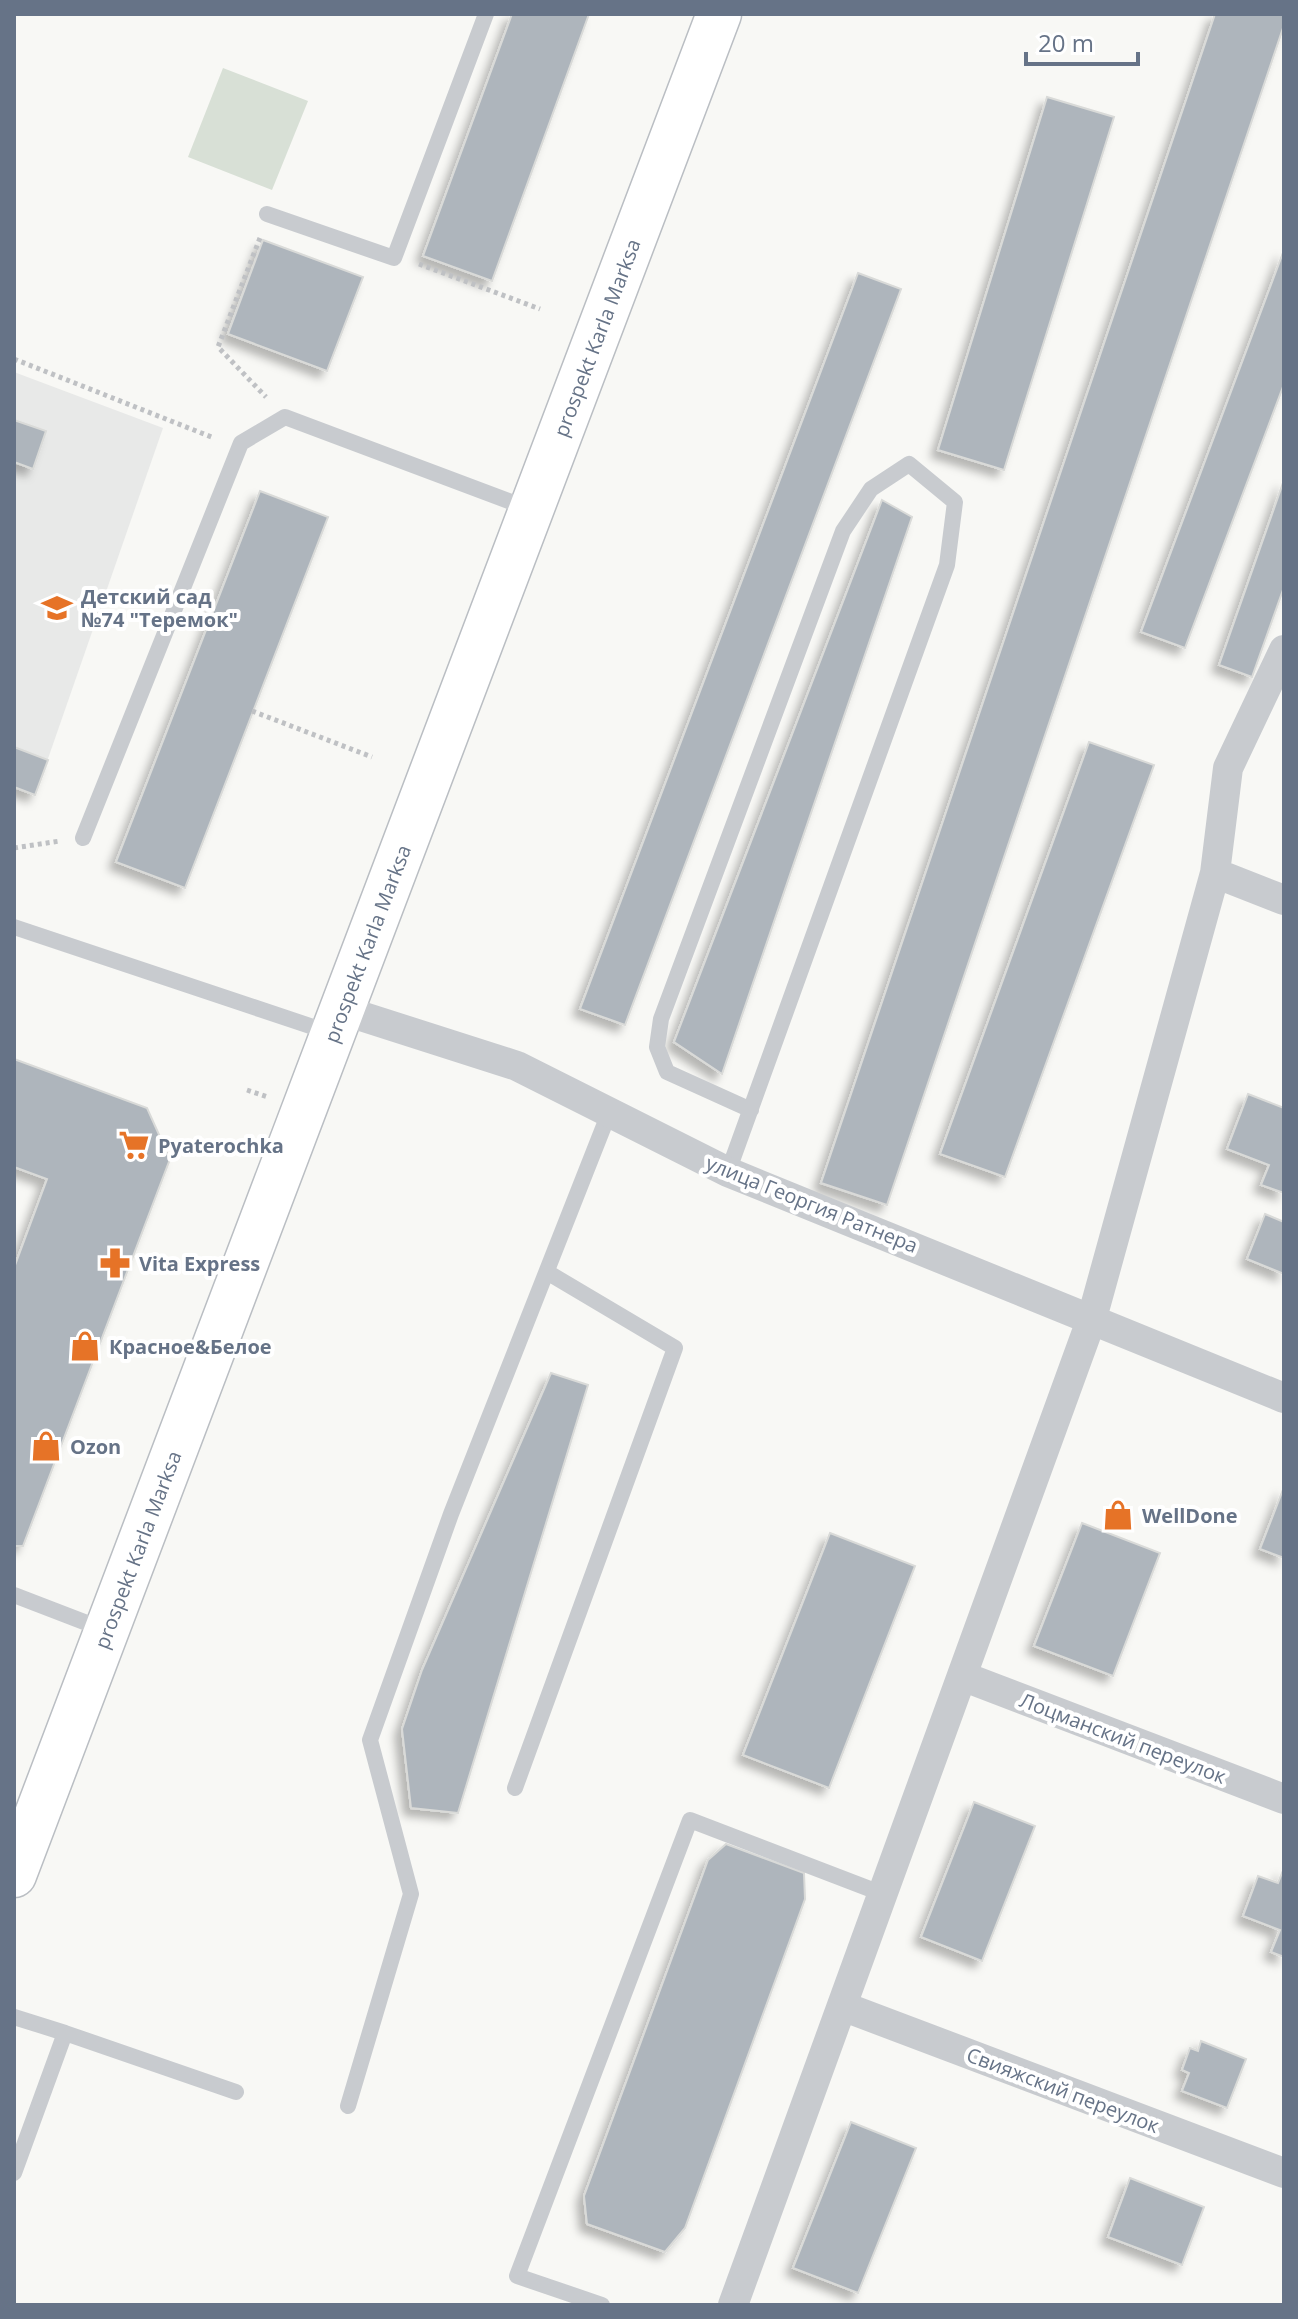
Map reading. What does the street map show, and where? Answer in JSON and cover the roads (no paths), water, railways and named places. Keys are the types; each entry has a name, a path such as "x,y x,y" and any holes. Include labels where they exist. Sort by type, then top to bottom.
{"street":[{"name":"prospekt Karla Marksa","path":"14,1875 719,14"},
{"path":"733,2305 1092,1318 1215,873 1228,768 1284,650"},
{"path":"1215,873 1284,900"},
{"name":"улица Георгия Ратнера","path":"337,1022 517,1066 728,1172 1284,1398"},
{"name":"Лоцманский переулок","path":"962,1676 1284,1799"},
{"name":"Свияжский переулок","path":"842,2006 1284,2173"}],"lane":[{"path":"268,214 394,258 486,14"},
{"path":"83,838 241,443 285,417 531,510"},
{"path":"728,1172 751,1110 947,565 955,502 909,464 871,489 843,531 661,1019 657,1047 667,1072 751,1110"},
{"path":"14,927 337,1022"},
{"path":"348,2106 411,1894 370,1740 451,1514 609,1113"},
{"path":"515,1788 675,1348 547,1272"},
{"path":"14,1595 107,1630"},
{"path":"602,2305 517,2276 690,1820 883,1894"},
{"path":"14,2017 236,2092"},
{"path":"14,2173 65,2033"}],"place":[{"name":"Детский сад №74 \"Теремок\"","path":"57,608"},
{"name":"Pyaterochka","path":"134,1145"},
{"name":"Vita Express","path":"115,1263"},
{"name":"Красное&Белое","path":"85,1346"},
{"name":"Ozon","path":"46,1446"},
{"name":"WellDone","path":"1118,1515"}]}
